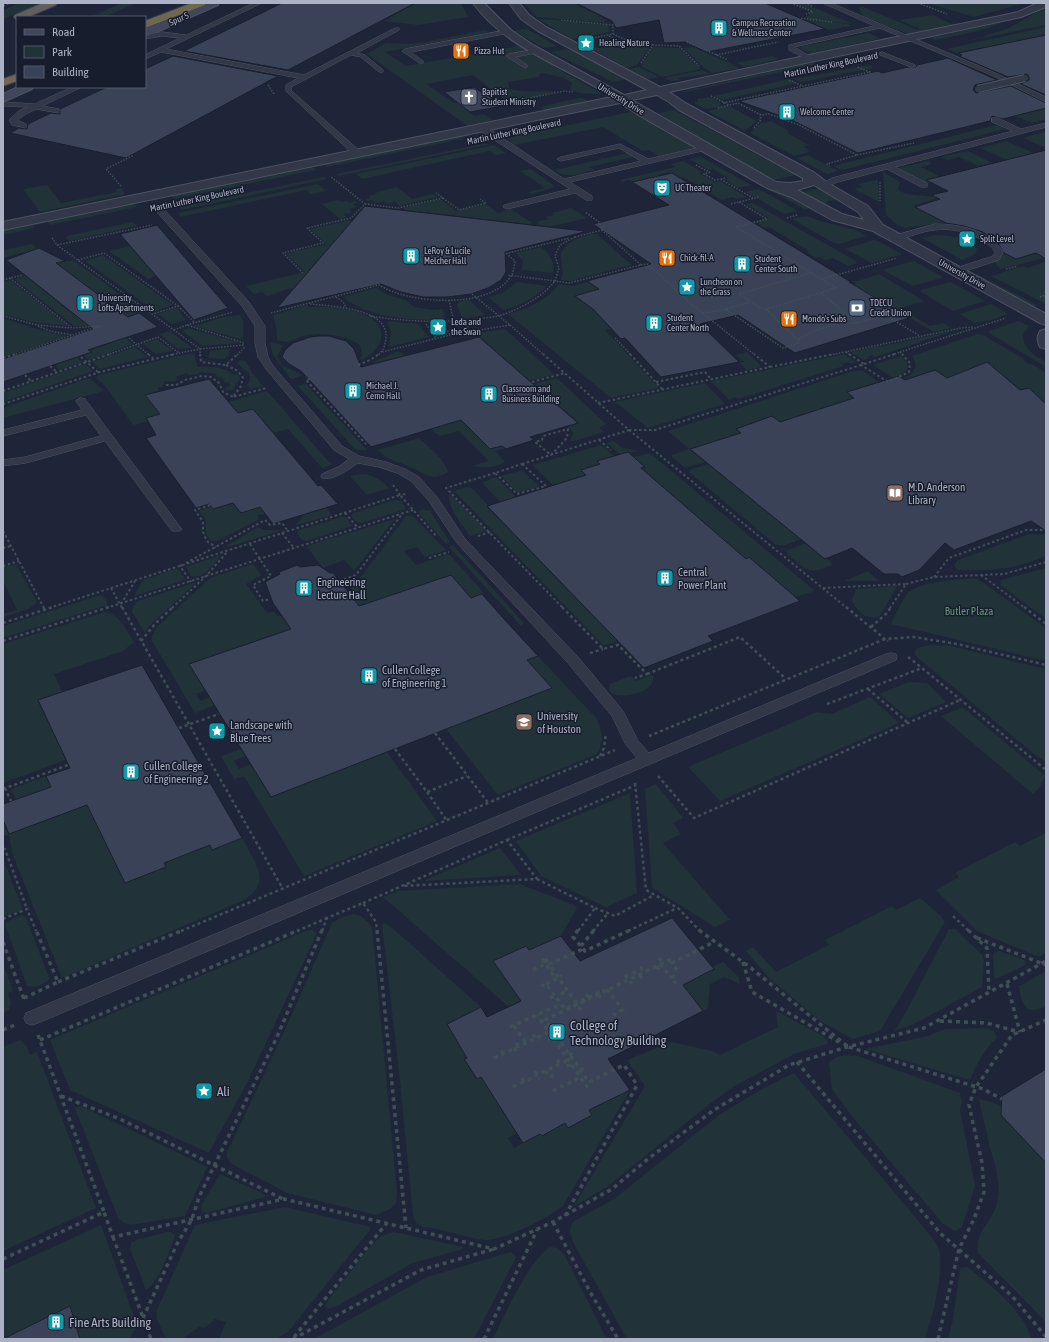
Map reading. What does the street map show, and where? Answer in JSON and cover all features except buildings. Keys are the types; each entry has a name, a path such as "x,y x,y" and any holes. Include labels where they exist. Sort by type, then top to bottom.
{"highway":[{"path":"22,16 52,3"},
{"name":"Spur 5","path":"146,26 201,3"},
{"path":"3,83 16,77"}],"main road":[{"name":"Spur 5","path":"146,35 214,3"},
{"path":"3,98 26,88"}],"street":[{"name":"University Drive","path":"478,3 507,32 772,185 796,194 837,217 878,228 1046,320"},
{"name":"University Drive","path":"514,3 525,17 542,29 659,91 683,107 810,176 823,186 863,209 878,228"},
{"name":"Martin Luther King Boulevard","path":"188,201 673,99 909,38 1021,14 1046,3"},
{"name":"Martin Luther King Boulevard","path":"868,57 991,31 1008,24 1021,14"},
{"name":"Martin Luther King Boulevard","path":"3,226 659,91 810,64"},
{"path":"810,64 826,66"},
{"name":"University Drive","path":"772,185 798,187 809,183 810,176"},
{"name":"Martin Luther King Boulevard","path":"150,209 173,204"},
{"path":"837,217 849,218 856,216 862,214 863,209"},
{"path":"1046,334 1046,344"}],"lane":[{"path":"146,57 259,3"},
{"path":"826,3 998,76 1046,100"},
{"path":"810,64 791,48 791,46 881,26"},
{"path":"162,27 174,35"},
{"path":"357,153 288,90 288,86 397,29"},
{"path":"421,62 405,51 507,32"},
{"path":"146,35 157,34 187,37"},
{"path":"160,50 304,77"},
{"path":"525,66 509,56 538,51"},
{"path":"349,53 362,56 381,71"},
{"path":"886,53 915,66"},
{"path":"978,89 1025,78"},
{"path":"23,126 15,123 13,120 23,112 77,88"},
{"path":"16,92 17,99 28,105"},
{"path":"3,104 36,106 56,111"},
{"path":"1003,118 1024,131"},
{"path":"994,120 1024,131"},
{"path":"823,186 835,180 1046,125"},
{"path":"482,128 589,198"},
{"path":"561,159 620,146 648,162"},
{"path":"564,181 706,148"},
{"path":"888,166 924,185"},
{"path":"507,206 577,190"},
{"path":"150,209 246,304 260,326 260,343 263,357 269,367 338,448 361,460 382,464 401,471 415,479 433,498 461,541 573,660 618,714 632,743 646,759"},
{"path":"896,238 935,227 950,227 974,233 994,244 999,252 996,258 956,271"},
{"path":"81,401 176,529"},
{"path":"3,433 89,411"},
{"path":"3,463 26,460 109,437"},
{"path":"326,476 361,460"},
{"path":"32,1018 350,886 646,759 891,657"}],"path":[{"path":"791,3 813,12 806,14"},
{"path":"918,3 950,15"},
{"path":"801,18 836,22"},
{"path":"557,20 613,24 613,34"},
{"path":"589,38 613,34 626,40 653,45 679,46 703,69"},
{"path":"607,35 619,41"},
{"path":"598,37 610,43"},
{"path":"602,44 626,40"},
{"path":"687,42 729,61"},
{"path":"639,66 653,45"},
{"path":"724,103 870,72 857,67"},
{"path":"789,79 804,86"},
{"path":"271,83 267,85 277,97"},
{"path":"710,96 729,105"},
{"path":"713,109 738,103 761,115 769,114 799,125 858,155 827,164 831,166"},
{"path":"753,128 760,121 761,115"},
{"path":"124,189 106,170 134,155"},
{"path":"714,171 704,174 715,180 725,178 720,174"},
{"path":"330,176 365,204 398,208 443,198"},
{"path":"880,178 880,206"},
{"path":"720,179 753,198"},
{"path":"436,193 459,210 486,204 480,199"},
{"path":"731,204 760,197"},
{"path":"739,202 767,219 736,227 836,288 764,310 739,294 811,273"},
{"path":"302,273 283,253 323,244 307,228 351,218 365,204"},
{"path":"582,210 599,222 602,230 640,265"},
{"path":"57,245 158,223"},
{"path":"500,255 602,230"},
{"path":"370,316 426,323 443,323 499,316 535,301 548,290 555,281 560,268 555,256 560,245 576,237"},
{"path":"52,238 57,245 200,349 201,362 218,362 241,372 244,377 243,383 233,397"},
{"path":"78,260 104,252 178,306 195,323"},
{"path":"822,279 921,252"},
{"path":"174,330 238,310 268,314 379,285 392,293 409,298 449,300 475,297 494,291 512,276 516,270 515,261 506,254"},
{"path":"507,275 569,283 648,264 690,303 770,367"},
{"path":"3,280 24,275"},
{"path":"10,278 72,328"},
{"path":"821,293 857,323"},
{"path":"472,294 510,325 628,430 885,639 914,637 957,644 1046,666"},
{"path":"336,296 346,307"},
{"path":"449,300 454,322"},
{"path":"703,313 725,310 751,302"},
{"path":"308,303 346,307 380,321 385,330 386,341 382,352"},
{"path":"153,314 178,306"},
{"path":"766,309 798,340"},
{"path":"725,310 783,348 799,344 798,340 813,330 824,326 857,323 885,315 920,336"},
{"path":"3,316 50,331 74,335"},
{"path":"465,321 469,331"},
{"path":"647,674 618,645 603,649 446,488 628,430 655,430 994,322"},
{"path":"426,323 436,338"},
{"path":"443,323 450,335"},
{"path":"3,358 100,326 72,328 34,325"},
{"path":"187,325 248,344"},
{"path":"358,365 366,363 382,352 450,335 510,325"},
{"path":"598,402 920,336 961,328 978,327"},
{"path":"3,391 158,337 180,353"},
{"path":"129,338 154,358"},
{"path":"615,338 663,389"},
{"path":"3,404 98,372 154,358 200,349 248,344"},
{"path":"226,365 248,344"},
{"path":"846,352 864,364"},
{"path":"861,365 888,382 909,372 909,360 900,352"},
{"path":"81,357 98,372"},
{"path":"50,366 58,372"},
{"path":"656,382 705,372 711,378"},
{"path":"532,382 565,373"},
{"path":"25,375 32,381"},
{"path":"166,384 176,385 186,380 202,376 211,377 220,383 220,390 222,392 233,397 272,386"},
{"path":"310,379 306,380 371,450 370,456 361,460"},
{"path":"568,429 567,438 551,455 535,442 542,440 543,436 568,429"},
{"path":"598,439 611,450"},
{"path":"495,473 517,494 546,486 522,464"},
{"path":"3,623 400,495 439,540"},
{"path":"210,505 195,510 203,522 203,532 205,537 208,542 216,547"},
{"path":"3,641 413,510"},
{"path":"345,513 358,528"},
{"path":"339,580 356,575 402,513"},
{"path":"180,566 265,520 270,525 282,523 288,531"},
{"path":"934,577 949,558 1026,530 1046,530"},
{"path":"3,531 45,610"},
{"path":"282,533 294,548"},
{"path":"250,544 271,576 253,585 263,601 270,599"},
{"path":"3,548 11,546"},
{"path":"429,558 450,552 444,546"},
{"path":"141,641 155,624 206,576 228,551"},
{"path":"3,566 19,561"},
{"path":"822,588 906,584 934,577 1004,574 1046,562"},
{"path":"180,566 191,582"},
{"path":"981,575 1046,624"},
{"path":"120,604 135,581"},
{"path":"871,627 887,613 906,584"},
{"path":"111,588 283,889"},
{"path":"635,678 740,637 786,679"},
{"path":"825,705 922,668 1046,770"},
{"path":"868,689 907,723"},
{"path":"658,776 694,818 960,700"},
{"path":"179,728 220,714"},
{"path":"599,757 604,748 606,736 604,729"},
{"path":"435,733 489,803"},
{"path":"24,998 58,982 447,821 395,749"},
{"path":"11,801 4,788 68,765"},
{"path":"426,792 468,776"},
{"path":"637,785 646,890 678,908 703,934 743,962 847,1047"},
{"path":"40,1040 363,903 507,840 537,879 595,908 615,916 654,894"},
{"path":"3,849 5,849 26,909 58,982"},
{"path":"337,867 376,922 406,1228"},
{"path":"402,886 537,879"},
{"path":"595,908 573,937 585,951 678,908"},
{"path":"3,919 26,909"},
{"path":"540,965 582,947 608,913"},
{"path":"953,916 987,948 989,994"},
{"path":"143,1318 177,1244 192,1219 199,1196 277,1037 327,918"},
{"path":"975,937 1044,964"},
{"path":"3,942 151,1339"},
{"path":"672,963 715,942"},
{"path":"546,984 564,1009 631,981 660,962 669,960 677,970"},
{"path":"293,1339 421,1270 494,1249 564,1216 612,1189 649,1158 714,1110 789,1065 847,1047 924,1028 1044,964 1046,961"},
{"path":"533,970 546,962"},
{"path":"546,962 568,991 575,1004 581,1010"},
{"path":"660,962 660,971"},
{"path":"660,962 673,977 677,985"},
{"path":"743,962 752,992 847,1047 976,1088 1002,1099"},
{"path":"640,967 644,972"},
{"path":"634,971 642,980"},
{"path":"625,975 631,981"},
{"path":"541,986 559,978"},
{"path":"589,1082 572,1062 554,1036 546,1020 575,1004 590,999 608,990 615,982 631,981"},
{"path":"1006,984 1020,1032"},
{"path":"608,990 612,994"},
{"path":"608,990 623,1011"},
{"path":"561,994 568,991"},
{"path":"586,994 590,999"},
{"path":"598,995 602,999"},
{"path":"550,998 555,996"},
{"path":"527,1045 512,1027 529,1016 537,1015 560,1004"},
{"path":"614,1014 623,1011 626,1008"},
{"path":"537,1015 551,1031"},
{"path":"938,1339 958,1249 974,1219 984,1192 982,1163 969,1105 976,1088 1012,1035 1046,1020"},
{"path":"939,1021 987,1023 1020,1032"},
{"path":"494,1058 519,1046 527,1045 558,1027"},
{"path":"533,1034 537,1040"},
{"path":"548,1039 554,1036"},
{"path":"516,1043 519,1046"},
{"path":"514,1048 517,1052"},
{"path":"501,1050 503,1054"},
{"path":"568,1055 576,1052"},
{"path":"564,1216 637,1085 624,1065 608,1072 589,1082 586,1084 590,1091 583,1076 580,1070 572,1062 568,1055"},
{"path":"557,1060 560,1064"},
{"path":"513,1087 539,1077 546,1071 560,1064 572,1062"},
{"path":"567,1066 572,1062"},
{"path":"797,1062 940,1233 1012,1296 1046,1337"},
{"path":"580,1070 586,1067"},
{"path":"535,1071 539,1077"},
{"path":"546,1071 549,1077 554,1075"},
{"path":"557,1091 583,1076"},
{"path":"522,1078 524,1082"},
{"path":"61,1096 83,1103 111,1115 215,1164 284,1199 494,1249"},
{"path":"113,1237 284,1199"},
{"path":"3,1259 104,1212"},
{"path":"553,1222 589,1290 618,1339"},
{"path":"293,1339 386,1224"},
{"path":"484,1339 537,1230"}],"green space":[{"path":"20,3 41,3 3,19 3,10"},
{"path":"122,3 137,3 106,16 92,16"},
{"path":"417,3 461,4 468,17 419,25 384,21"},
{"path":"524,3 573,3 607,20 604,21 608,23 537,17"},
{"path":"793,3 803,3 853,24 809,19 805,16 814,12"},
{"path":"927,3 1024,3 974,17"},
{"path":"863,7 918,30 921,29 899,20 932,15 954,25 908,34 863,16 859,8"},
{"path":"1041,10 1046,11 1046,25 943,46 984,37 1007,29"},
{"path":"543,19 608,25 610,32 572,39 540,20"},
{"path":"806,20 848,24 851,26 829,30"},
{"path":"1003,22 983,30 936,40 929,38"},
{"path":"1046,27 1046,34 1036,37 957,53 946,49"},
{"path":"527,29 557,46 544,48 514,31"},
{"path":"486,30 489,32 385,52 406,66 519,46 602,94 582,93 570,90 572,83 564,78 543,73 540,74 539,77 508,82 509,89 556,92 509,103 473,75 426,84 454,103 458,102 474,116 484,114 496,122 469,127 367,54 386,43 409,44 425,42"},
{"path":"868,33 878,37 878,39 811,53 800,47"},
{"path":"627,42 650,47 637,65 627,68 592,49"},
{"path":"653,47 679,48 701,69 662,77 641,66"},
{"path":"693,47 740,68 713,73 704,68 683,48"},
{"path":"567,49 584,56 626,79 613,82 551,52"},
{"path":"772,56 779,59 745,67 737,63"},
{"path":"812,62 818,64 681,92"},
{"path":"869,65 873,68 801,82 794,79"},
{"path":"639,67 659,77 648,79 629,69"},
{"path":"702,70 710,74 678,78 680,80 671,81 664,78"},
{"path":"789,79 797,83 722,100 714,96"},
{"path":"1010,86 1034,97 1046,106 1046,119 1032,123 1015,116 984,91"},
{"path":"710,97 721,103 720,107 706,109 694,103 698,101 697,99"},
{"path":"583,98 590,102 545,111 540,107"},
{"path":"729,106 757,121 745,131 708,111"},
{"path":"674,110 795,175 774,180 654,114"},
{"path":"630,112 638,114 698,148 659,156 648,150 643,151 603,127 514,145 507,138"},
{"path":"771,121 789,131 787,133 809,145 804,147 810,152 794,156 750,133 761,123"},
{"path":"996,125 1006,129 842,170 833,166"},
{"path":"1046,131 1046,148 1023,138"},
{"path":"465,134 472,135 456,140 327,167 323,163"},
{"path":"1006,141 1036,154 1010,161 980,148"},
{"path":"483,144 491,144 339,176 336,174"},
{"path":"494,145 506,153 496,155 489,151 362,179 356,174"},
{"path":"968,151 992,163 978,166 959,157 947,160 941,157"},
{"path":"628,153 633,157 589,167 595,170 580,174 564,175 555,170"},
{"path":"808,155 838,171 827,174 797,158"},
{"path":"701,157 751,185 738,188 726,180 728,178 713,169 709,170 689,159"},
{"path":"683,161 702,172 699,173 715,182 720,181 747,197 736,199 733,197 722,200 683,177 679,178 669,172 634,183 629,180 622,182 620,180 675,167 671,164"},
{"path":"928,161 932,164 921,167 939,176 926,180 930,182 928,183 898,168"},
{"path":"311,166 316,170 174,199 170,195"},
{"path":"531,169 554,186 532,194 529,192 545,188 520,171"},
{"path":"883,172 900,182 898,190 906,194 937,197 913,206 945,222 905,228 896,224 886,215"},
{"path":"324,177 327,179 182,210 179,207"},
{"path":"878,180 879,202 854,189 862,187 858,184"},
{"path":"318,184 326,191 311,194 306,190 181,217 178,213"},
{"path":"47,185 61,203 117,192 116,189 121,188 125,194 40,212 23,189"},
{"path":"769,186 815,208 804,209 766,188"},
{"path":"397,187 412,199 433,194 438,197 400,206 396,202 387,204 384,201 376,203 372,200 367,201 365,199 370,198 368,196 376,194 375,193"},
{"path":"820,188 843,200 828,201 825,205 799,193"},
{"path":"757,189 798,211 784,214 746,192"},
{"path":"441,199 456,211 486,204 498,213 511,209 532,223 527,224 405,210 403,208"},
{"path":"338,200 341,202 347,201 349,203 355,201 357,203 353,204 357,207 349,209 352,213 344,214 347,217 340,219 322,204"},
{"path":"134,203 137,207 50,225 47,221"},
{"path":"753,203 858,263 848,266 833,258 826,260 819,257 815,258 807,252 809,251 769,227 765,228 756,222 769,218 746,204"},
{"path":"571,208 587,218 550,227 539,225 536,222 548,219 545,217 554,215 552,213"},
{"path":"806,216 856,230 866,236 839,244 834,243 793,220 794,218"},
{"path":"350,220 351,222 294,288 286,289 267,296 262,292 254,294 246,286 305,272 287,255 289,253 326,244 310,229"},
{"path":"133,222 137,226 70,241 66,238 67,236"},
{"path":"32,224 35,228 3,235 3,231"},
{"path":"597,234 631,265 570,281 561,280 563,272 561,258 564,248 582,237"},
{"path":"935,235 956,237 965,240 975,245 977,251 974,255 962,260 922,238"},
{"path":"873,240 878,241 902,254 872,263 845,249"},
{"path":"32,244 37,249 3,258 3,250"},
{"path":"135,245 155,276 148,279 109,251"},
{"path":"541,247 547,252 553,262 553,273 521,270 523,261 516,253"},
{"path":"1001,252 1016,259 1036,253 1044,258 1000,269 993,260"},
{"path":"103,255 173,305 155,311 85,261"},
{"path":"73,260 144,312 128,317 51,264"},
{"path":"914,261 941,276 941,278 913,286 884,271 885,269"},
{"path":"1046,261 1046,304 991,276 1023,266 1028,268"},
{"path":"879,274 924,301 900,308 930,326 943,323 951,328 934,332 853,285 856,283 852,281 858,281"},
{"path":"976,274 1035,304 1036,306 1033,307 974,275"},
{"path":"27,275 37,285 76,316 79,315 92,325 74,326 14,279"},
{"path":"10,280 68,326 32,322 3,314 3,282"},
{"path":"517,282 547,286 527,301 503,310 488,297 503,293"},
{"path":"588,282 599,289 575,296 611,322 611,329 605,330 659,388 611,398 508,314 536,304 554,290 559,284 572,286"},
{"path":"949,282 985,301 953,311 921,292 921,290"},
{"path":"376,288 387,295 406,300 414,307 432,310 443,309 445,320 419,320 391,317 366,310 343,297"},
{"path":"469,300 485,315 462,319 457,304 461,301"},
{"path":"991,304 1008,314 991,320 975,323 959,314"},
{"path":"307,305 310,307 329,307 352,310 371,318 378,325 381,333 379,346 363,360 360,359 362,354 360,345 335,335 314,334 302,336 286,342 277,340 273,315"},
{"path":"177,308 186,320 172,324 158,314"},
{"path":"240,315 243,322 243,340 194,326 223,317"},
{"path":"3,318 36,329 68,336 4,357"},
{"path":"389,321 418,324 429,337 389,347 391,331 387,323"},
{"path":"1018,321 1029,326 1023,334 1023,339 1030,351 1046,362 1046,367 989,333 989,331"},
{"path":"189,328 239,343 203,346 182,331"},
{"path":"505,329 554,374 530,381 479,337 482,332"},
{"path":"956,330 875,357 872,355 863,360 851,352 877,346 879,347"},
{"path":"170,331 192,348 178,349 159,334"},
{"path":"977,334 983,335 1024,359 1023,360 1030,365 1032,364 1046,373 1046,415 1042,400 1029,388 1021,390 987,362 947,378 935,370 900,382 897,380 907,376 915,369 915,362 912,356"},
{"path":"125,338 133,344 89,360 83,355 91,352 89,351"},
{"path":"157,339 173,351 156,354 143,344"},
{"path":"270,342 283,345 277,357 283,366 303,375 291,379 273,355"},
{"path":"135,347 148,357 100,369 92,362"},
{"path":"230,350 228,353 230,354 225,359 208,358 210,351"},
{"path":"399,351 405,356 397,358 490,449 502,446 505,448 495,451 505,461 502,464 494,467 472,466 489,461 459,431 440,436 430,429 370,366 375,361"},
{"path":"747,352 762,367 747,370 740,363 744,362 736,355"},
{"path":"191,353 195,355 197,367 217,368 226,370 234,375 238,374 240,379 232,391 225,390 230,386 229,382 226,383 223,380 225,378 222,379 215,376 217,374 200,372 199,374 188,375 187,373 176,377 178,379 174,382 165,381 162,387 158,388 159,391 145,395 160,414 146,418 148,421 133,425 107,388 96,377 99,375"},
{"path":"844,354 856,362 850,364 848,362 842,364 844,366 738,399 736,397 729,400 711,381"},
{"path":"901,356 907,362 908,367 904,373 893,378 873,365"},
{"path":"77,357 82,362 60,370 55,365"},
{"path":"241,360 246,361 252,373 263,386 251,389 247,385 250,380 249,373 237,363"},
{"path":"85,364 93,371 3,402 3,393"},
{"path":"862,370 879,382 847,392 854,398 780,422 772,416 736,429 741,433 690,449 706,462 685,468 672,457 672,455 689,449 668,431 850,372"},
{"path":"557,378 606,424 599,428 604,432 575,441 570,441 573,433 568,426 578,422 534,384"},
{"path":"86,379 91,379 104,391 3,418 3,408"},
{"path":"705,383 725,404 648,428 615,402"},
{"path":"306,384 367,450 357,450 353,447 298,386"},
{"path":"267,391 332,464 323,469 288,429 274,433 253,409 238,413 228,402"},
{"path":"419,438 440,458 448,472 432,477 388,458 378,450"},
{"path":"614,441 622,448 639,451 620,454 607,443"},
{"path":"601,445 614,456 597,461 600,464 586,475 553,485 533,465"},
{"path":"650,453 815,591 795,597 749,558 746,559 641,468 645,467 634,457"},
{"path":"709,464 801,539 783,546 776,545 689,471"},
{"path":"522,470 539,486 518,493 501,476"},
{"path":"363,474 377,478 389,488 367,495 350,476"},
{"path":"496,477 516,497 501,502 483,484 483,482"},
{"path":"466,487 472,488 489,506 487,507 617,640 616,642 603,645 454,491"},
{"path":"450,494 487,531 470,536 452,509 449,498"},
{"path":"395,500 401,501 406,509 362,523 357,522 351,516 353,513"},
{"path":"233,503 264,506 270,513 258,515 258,520 217,541 211,541 206,534 206,520 199,511 211,507 213,509"},
{"path":"326,507 332,515 298,525 296,524 303,515"},
{"path":"423,509 430,511 450,542 446,544 418,512"},
{"path":"412,515 446,550 425,557 417,547 404,551 416,565 449,554 484,593 471,598 451,575 351,609 346,601 355,595 350,586 362,581 360,578 406,516"},
{"path":"346,517 352,526 306,541 302,540 297,533 299,530"},
{"path":"395,519 354,571 344,560 323,568 306,546"},
{"path":"258,527 264,530 280,531 228,547 226,546"},
{"path":"1029,534 1046,535 1046,556 1013,567 992,570 957,570 954,565 958,560"},
{"path":"806,543 831,562 832,565 818,570 808,570 788,555 788,550"},
{"path":"453,545 524,623 521,626 449,547"},
{"path":"221,555 209,570 201,575 191,576 186,567"},
{"path":"16,564 37,602 29,609 3,617 3,614 17,610 3,580 3,567"},
{"path":"253,564 261,575 246,584 267,613 274,611 278,616 291,616 298,627 206,690 196,694 200,701 210,697 215,705 195,713 151,639 157,627 210,578"},
{"name":"Butler Plaza","path":"1046,568 1046,619 1000,585 1001,580"},
{"path":"175,569 179,570 184,577 182,581 134,596 143,580"},
{"path":"868,571 879,581 844,581"},
{"name":"Butler Plaza","path":"978,579 1046,628 1046,661 891,624 904,598 909,592 932,583 942,581"},
{"path":"197,582 149,626 145,633 132,612 134,605 138,601"},
{"path":"898,585 880,616 871,618 863,614 856,608 852,600 856,589"},
{"path":"100,595 105,599 107,605 3,638 3,626"},
{"path":"105,612 115,616 119,620 134,642 123,651 54,674 62,692 38,701 66,760 3,783 3,644"},
{"name":"Butler Plaza","path":"931,645 950,646 1046,669 1046,762 1033,753 918,658 914,653 917,648"},
{"path":"538,656 597,719 601,732 601,745 597,754 498,795 446,729 527,660"},
{"path":"652,675 653,680 651,685 641,692 621,696 614,695 610,692 610,684 630,676 636,681"},
{"path":"909,682 927,683 946,702 908,718 879,694"},
{"path":"870,697 898,722 897,724 720,801 688,767 817,712 832,714"},
{"path":"963,707 1045,776 1040,787 1033,794 941,716"},
{"path":"241,749 246,756 234,761 239,769 251,764 271,797 387,752 437,821 304,876 244,776 234,779 221,756"},
{"path":"46,776 51,787 16,800 11,789"},
{"path":"656,784 683,818 673,823 681,834 663,843 730,920 715,927 652,888 645,789"},
{"path":"630,793 637,893 606,907 541,876 516,841"},
{"path":"87,805 125,883 166,867 164,863 210,845 212,850 242,838 259,872 257,887 252,894 242,901 62,978 12,853 9,835 3,836 3,820 9,834"},
{"path":"1046,833 1046,953 1039,957 977,931 936,890 959,877 955,873 1015,842 1020,846"},
{"path":"500,848 521,875 423,881"},
{"path":"3,858 22,908 21,910 5,917 3,916"},
{"path":"520,884 574,905 577,908 561,936 529,950 526,946 494,962 521,1001 509,1007 383,897 399,891"},
{"path":"920,898 941,916 945,922 880,1031 853,1039 820,1021 768,977 746,951 753,947 776,972 829,945 825,940 892,906 896,910"},
{"path":"353,914 361,916 372,926 397,1193 396,1203 390,1209 376,1215 287,1193 232,1164 227,1158 227,1152 284,1032 332,923 338,919"},
{"path":"21,915 26,917 49,978 48,981 36,987 27,986 5,924"},
{"path":"382,924 390,926 481,1007 447,1024 469,1057 464,1059 476,1079 481,1077 517,1133 508,1138 514,1148 540,1134 542,1136 565,1123 568,1128 592,1115 589,1110 630,1090 563,1206 557,1211 525,1228 492,1240 484,1240 439,1229 423,1227 416,1223 413,1215 400,1081"},
{"path":"949,929 955,929 982,955 984,960 982,987 914,1024 894,1031 906,1012"},
{"path":"313,930 316,933 314,940 248,1081 209,1153 70,1090 50,1040 306,931"},
{"path":"999,951 1024,960 1026,963 1024,966 996,979 994,978 993,954"},
{"path":"723,962 739,978 740,984 724,977 710,984 708,1008 703,1011 683,985 714,969 712,967"},
{"path":"3,963 13,991 8,993 11,1003 9,1010 3,1013"},
{"path":"1046,971 1046,1006 1039,1009 1029,1009 1023,1003 1019,986"},
{"path":"776,1011 821,1035 828,1041 827,1044 794,1054 733,1087 702,1110 607,1187 574,1206 645,1086 627,1060 672,1042 712,1051 720,1055 778,1027"},
{"path":"987,1028 994,1031 997,1038 985,1052 970,1080 865,1049 928,1036 945,1029"},
{"path":"20,1040 26,1045 30,1055 37,1052 96,1208 3,1251 3,1047"},
{"path":"846,1055 858,1056 960,1093 962,1102 960,1110 975,1186 962,1227 955,1231 943,1224 851,1115 832,1089 829,1062 836,1057"},
{"path":"794,1073 931,1236 939,1250 940,1269 937,1294 924,1339 627,1339 575,1246 570,1233 570,1227 574,1221 614,1199 719,1115 760,1090"},
{"path":"979,1099 1001,1106 1001,1115 1046,1163 1046,1322 978,1253 979,1238 993,1213 998,1198 996,1171"},
{"path":"81,1106 207,1167 185,1216 131,1225 124,1223 118,1218 75,1108"},
{"path":"220,1174 268,1196 207,1213 201,1211 202,1204"},
{"path":"285,1207 371,1227 288,1332 275,1339 219,1339 226,1322 215,1319 205,1328 199,1327 182,1339 166,1339 157,1319 157,1310 195,1225"},
{"path":"101,1225 137,1325 130,1339 80,1339 70,1306 3,1339 3,1270"},
{"path":"171,1232 175,1235 171,1248 160,1273 151,1286 146,1290 130,1249 131,1243 136,1240"},
{"path":"394,1232 463,1247 463,1249 413,1263 337,1306 329,1309 326,1308 328,1300 373,1243 383,1235"},
{"path":"550,1247 557,1248 565,1256 607,1339 493,1339 525,1276 542,1254"},
{"path":"511,1252 516,1257 474,1339 314,1339 427,1277"},
{"path":"967,1267 985,1281 1014,1309 1028,1329 1031,1339 948,1339 953,1319 960,1268"}],"railway":[{"path":"3,6 10,3"}],"place":[{"name":"Campus Recreation & Wellness Center","path":"719,28"},
{"name":"Healing Nature","path":"586,43"},
{"name":"Pizza Hut","path":"461,51"},
{"name":"Bapitist Student Ministry","path":"469,97"},
{"name":"Welcome Center","path":"787,112"},
{"name":"UC Theater","path":"662,188"},
{"name":"Split Level","path":"967,239"},
{"name":"LeRoy & Lucile Melcher Hall","path":"411,256"},
{"name":"Chick-fil-A","path":"667,258"},
{"name":"Student Center South","path":"742,264"},
{"name":"Luncheon on the Grass","path":"687,287"},
{"name":"University Lofts Apartments","path":"85,303"},
{"name":"TDECU Credit Union","path":"857,308"},
{"name":"Mondo's Subs","path":"789,319"},
{"name":"Student Center North","path":"654,323"},
{"name":"Leda and the Swan","path":"438,327"},
{"name":"Michael J. Cemo Hall","path":"353,391"},
{"name":"Classroom and Business Building","path":"489,394"},
{"name":"M.D. Anderson Library","path":"895,493"},
{"name":"Central Power Plant","path":"665,578"},
{"name":"Engineering Lecture Hall","path":"304,588"},
{"name":"Cullen College of Engineering 1","path":"369,676"},
{"name":"University of Houston","path":"524,722"},
{"name":"Landscape with Blue Trees","path":"217,731"},
{"name":"Cullen College of Engineering 2","path":"131,772"},
{"name":"College of Technology Building","path":"557,1032"},
{"name":"Ali","path":"204,1091"},
{"name":"Fine Arts Building","path":"56,1322"}]}
